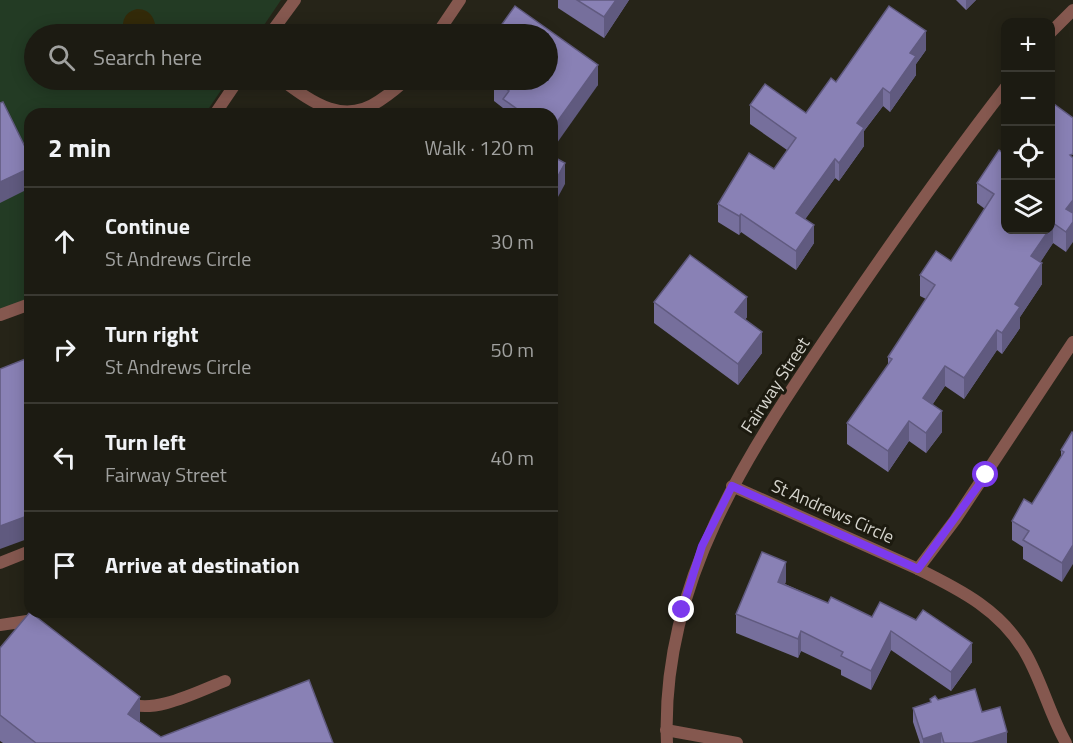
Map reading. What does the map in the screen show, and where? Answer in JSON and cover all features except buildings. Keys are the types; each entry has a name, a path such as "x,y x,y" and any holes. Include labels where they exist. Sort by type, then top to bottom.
{"street":[{"path":"277,24 295,0"},
{"path":"443,24 459,0"},
{"path":"1055,28 1073,10"},
{"path":"219,108 231,90"},
{"path":"297,90 326,108"},
{"path":"365,108 374,105 393,90"},
{"name":"Fairway Street","path":"667,743 669,681 682,610 702,546 732,486 806,369 917,204 1001,92"},
{"path":"0,315 24,306"},
{"path":"918,569 986,475 1073,342"},
{"name":"St Andrews Circle","path":"732,486 918,569 961,590 986,607 1008,628 1026,654 1066,743"},
{"path":"0,563 24,553"},
{"path":"0,625 27,621 53,633"},
{"path":"116,696 136,708 154,707 225,681"},
{"path":"666,730 729,742"}],"green space":[{"path":"0,0 281,0 265,24 24,24 24,90 221,90 209,108 24,108 24,303 0,313"}],"sand":[{"path":"133,10 150,13 155,24 123,24 126,15"}],"route":[{"path":"682,610 702,546 732,486 918,569 956,520 986,475"}]}
